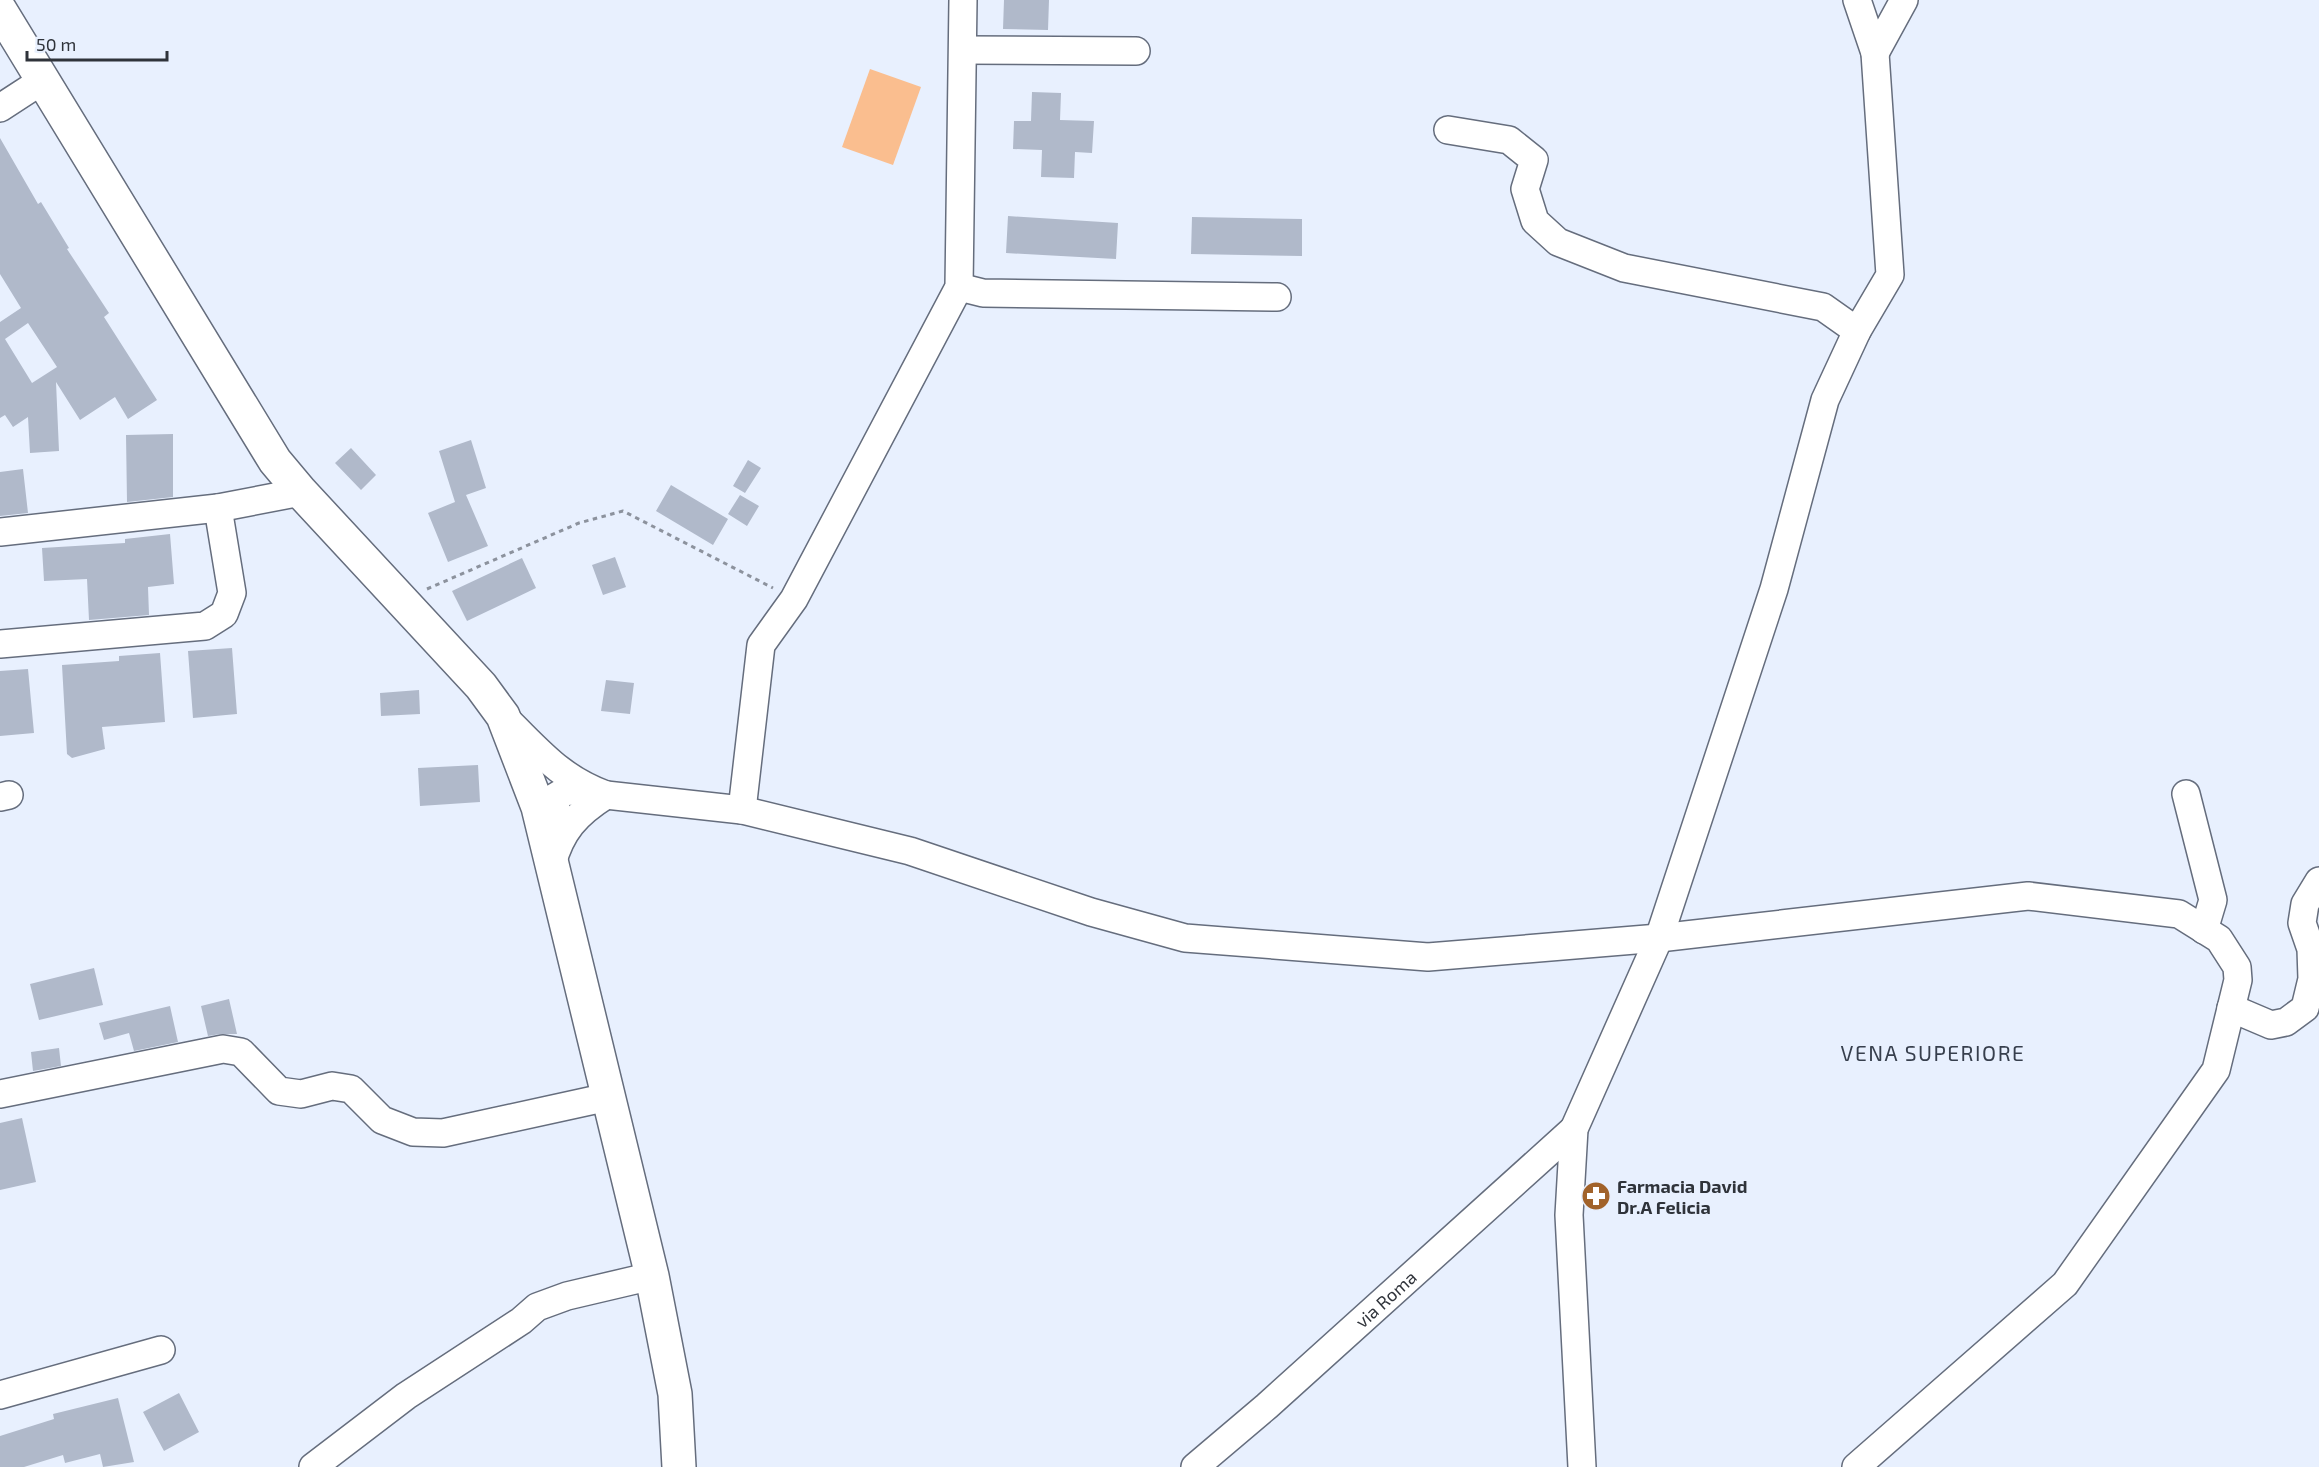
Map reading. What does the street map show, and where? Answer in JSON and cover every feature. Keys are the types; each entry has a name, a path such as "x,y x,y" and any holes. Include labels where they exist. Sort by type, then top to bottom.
{"main road":[{"path":"0,10 275,461 481,686 503,716 538,807 651,1276 675,1394 679,1467"}],"street":[{"path":"742,810 761,645 794,599 959,287 963,0"},
{"path":"1582,1467 1569,1215 1574,1129 1659,938 1774,589 1825,400 1857,331 1890,275 1875,53 1857,0"},
{"path":"1875,53 1904,0"},
{"path":"963,50 1136,51"},
{"path":"0,108 43,80"},
{"path":"1449,130 1509,140 1534,160 1525,189 1535,221 1558,242 1624,268 1823,307 1857,331"},
{"path":"959,287 983,293 1276,297"},
{"path":"0,532 218,508 301,492"},
{"path":"0,644 205,626 224,614 232,593 218,508"},
{"path":"503,716 556,769 596,796"},
{"path":"538,807 563,792 742,810 910,851 1091,912 1185,938 1428,957 1659,938 2028,896 2178,914 2219,939 2237,967 2238,980 2216,1070 2065,1284 1856,1467"},
{"path":"2186,794 2213,900 2204,930"},
{"path":"552,864 557,845 568,826 596,796"},
{"path":"2231,1008 2271,1024 2286,1022 2305,1008 2312,979 2311,949 2302,923 2305,904 2319,881"},
{"path":"0,1094 223,1048 241,1052 279,1091 301,1094 332,1086 351,1089 382,1120 413,1132 443,1132 608,1097"},
{"name":"via Roma","path":"1195,1467 1267,1406 1574,1129"},
{"path":"313,1467 406,1396 521,1321 537,1307 567,1296 651,1276"},
{"path":"0,1395 161,1350"}],"path":[{"path":"400,600 579,524 623,511 794,599"}],"shaded area":[{"path":"870,69 921,87 893,165 842,147"}],"building":[{"path":"1004,0 1049,0 1048,30 1003,29"},
{"path":"1032,92 1061,93 1060,120 1094,121 1092,153 1075,152 1074,178 1041,177 1042,150 1013,149 1014,121 1031,121"},
{"path":"0,138 38,204 41,202 69,248 67,249 109,313 104,317 157,400 128,419 115,397 80,420 56,382 59,451 30,453 28,417 13,427 5,415 0,418 0,322 21,308 0,274","holes":["28,323 57,367 32,383 5,339"]},
{"path":"1008,216 1118,223 1116,259 1006,253"},
{"path":"1192,217 1302,219 1302,256 1191,254"},
{"path":"173,434 173,497 127,502 126,435"},
{"path":"471,440 486,488 466,495 488,546 448,562 428,513 455,502 439,451"},
{"path":"351,448 376,475 361,490 335,463"},
{"path":"748,460 761,468 745,493 733,486"},
{"path":"23,469 28,513 0,516 0,472"},
{"path":"671,485 728,519 713,545 656,511"},
{"path":"740,495 759,506 747,526 728,514"},
{"path":"170,534 174,584 148,587 149,615 89,620 87,579 44,581 42,548 125,543 125,539"},
{"path":"615,557 626,587 603,595 592,565"},
{"path":"522,558 536,588 467,621 452,591"},
{"path":"232,648 237,714 193,718 188,651"},
{"path":"160,653 165,722 102,727 105,749 72,758 67,754 62,665 119,661 119,656"},
{"path":"28,669 34,733 0,736 0,671"},
{"path":"606,680 634,683 630,714 601,711"},
{"path":"419,690 420,714 381,716 380,693"},
{"path":"478,765 480,802 420,806 418,768"},
{"path":"94,968 103,1005 39,1020 30,984"},
{"path":"229,999 237,1034 208,1036 201,1006"},
{"path":"170,1006 178,1042 134,1051 129,1033 104,1040 99,1023"},
{"path":"59,1048 61,1066 33,1071 31,1052"},
{"path":"22,1118 36,1182 0,1190 0,1123"},
{"path":"179,1393 199,1432 164,1451 143,1412"},
{"path":"118,1398 134,1462 103,1467 100,1454 65,1463 63,1455 24,1467 0,1467 0,1436 54,1419 53,1414"}],"place":[{"name":"Farmacia David Dr.A Felicia","path":"1596,1196"}],"district":[{"name":"VENA SUPERIORE","path":"1933,1052"}]}
